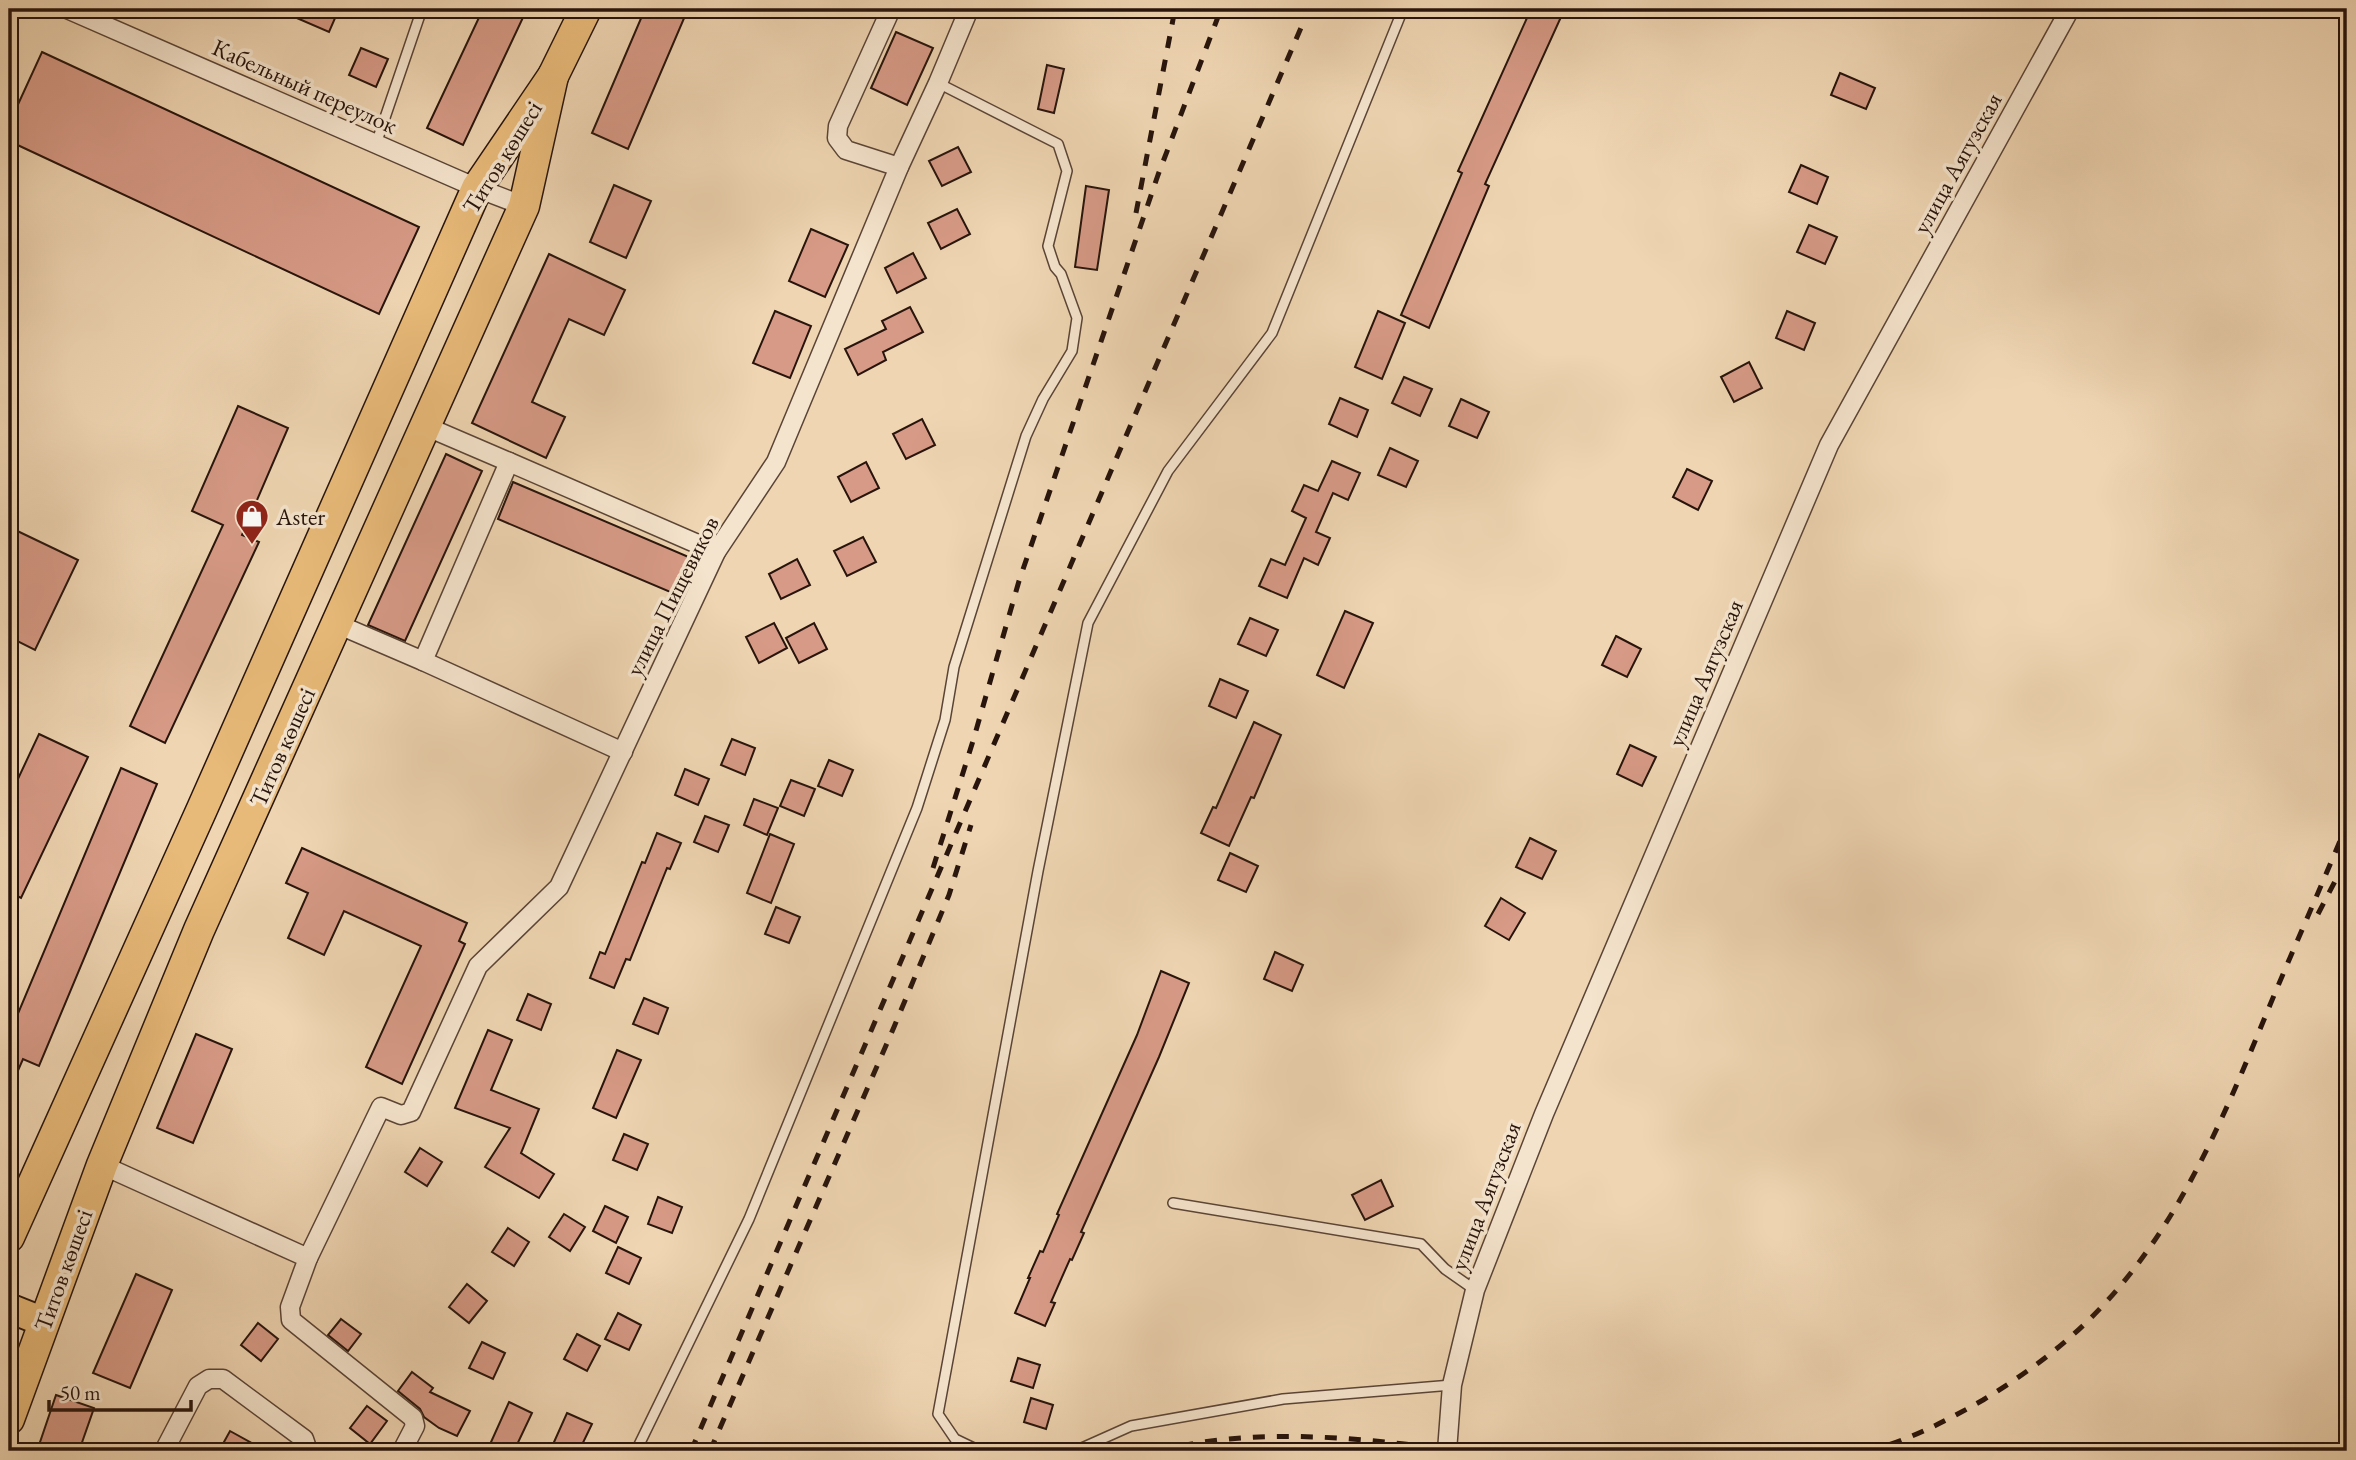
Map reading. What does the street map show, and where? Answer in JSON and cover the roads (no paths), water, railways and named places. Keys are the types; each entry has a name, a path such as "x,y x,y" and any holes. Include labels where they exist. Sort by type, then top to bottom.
{"highway":[{"name":"Титов көшесі","path":"9,1237 477,188 553,76 586,9"},
{"name":"Титов көшесі","path":"9,1419 102,1165 198,930 524,206 553,76"}],"main road":[{"path":"9,1308 44,1322"}],"street":[{"name":"Кабельный переулок","path":"67,9 524,206"},
{"path":"891,9 838,126 837,138 846,150 900,167"},
{"name":"улица Пищевиков","path":"308,1258 381,1107 401,1115 411,1112 478,966 559,887 716,552 776,461 969,9"},
{"name":"улица Аягузская","path":"1447,1451 1452,1385 1475,1290 1544,1114 1829,445 2070,9"},
{"path":"425,426 716,552"},
{"path":"423,661 509,463"},
{"path":"337,624 622,752"},
{"path":"102,1165 308,1258 290,1307 290,1320 413,1418 415,1426 402,1451"},
{"path":"164,1451 198,1387 209,1379 223,1380 304,1439 308,1451"}],"lane":[{"path":"376,144 422,9"},
{"path":"980,1451 955,1439 938,1414 1038,870 1088,624 1168,471 1272,333 1403,9"},
{"path":"636,1451 749,1219 917,808 945,720 954,667 1026,436 1072,351 1077,318 1048,246 1067,171 1058,144 938,83"},
{"path":"1173,1203 1421,1244 1446,1269 1475,1290"},
{"path":"1075,1451 1131,1426 1283,1399 1452,1385"}],"railway":[{"path":"1136,213 1175,9"},
{"path":"933,868 1019,581 1158,175 1221,9"},
{"path":"691,1451 1309,9"},
{"path":"1867,1451 1897,1442 1941,1423 2017,1378 2079,1329 2134,1268 2181,1198 2220,1122 2347,824"},
{"path":"710,1451 894,1027 949,895 971,825"},
{"path":"2318,914 2347,858"},
{"path":"1158,1451 1195,1443 1271,1437 1347,1439 1461,1451"}],"place":[{"name":"Aster","path":"252,546"}]}
